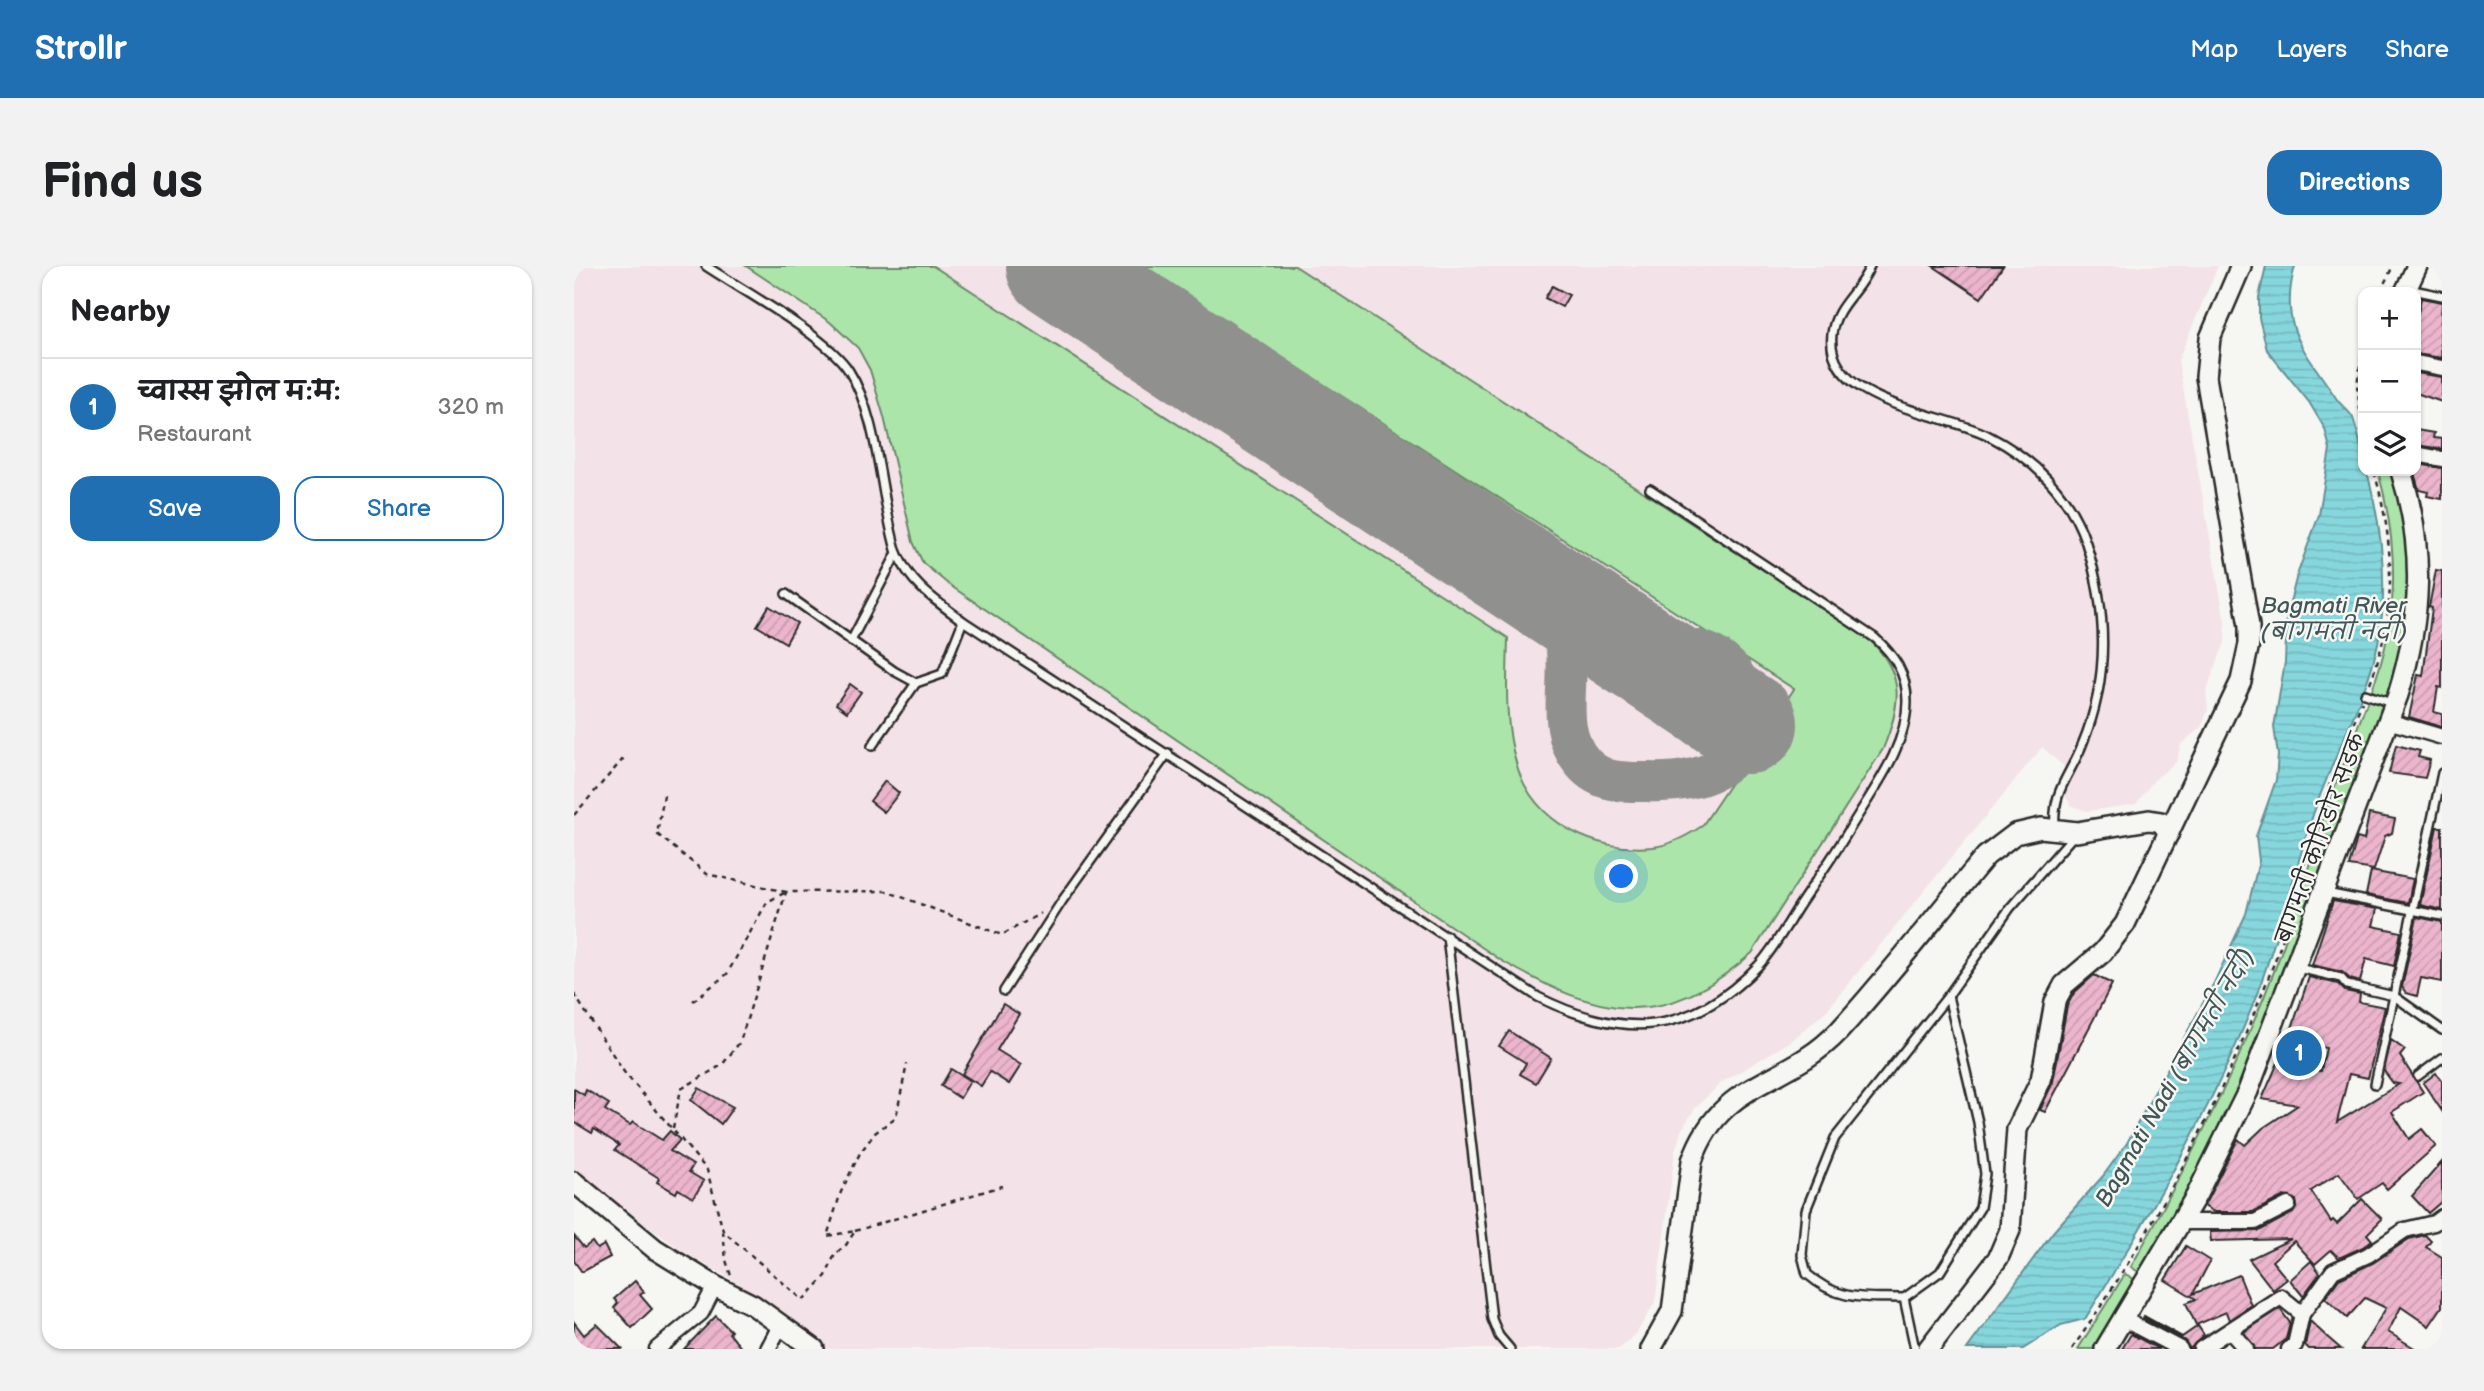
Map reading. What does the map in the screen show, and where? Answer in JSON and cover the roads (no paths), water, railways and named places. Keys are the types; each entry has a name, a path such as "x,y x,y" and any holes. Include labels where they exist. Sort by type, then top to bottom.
{"main road":[{"path":"1928,1349 1998,1258 2010,1230 2017,1129 2041,1080 2055,1002 2064,985 2116,938 2169,834 2241,681 2249,644 2249,626 2206,377 2210,338 2242,266"},
{"path":"2407,287 2417,266"},
{"name":"बागमती कोरिडोर सडक","path":"2105,1349 2181,1222 2248,1091 2392,712 2414,638 2418,578 2416,535 2402,476"},
{"path":"1651,1349 1672,1311 1692,1161 1700,1138 1729,1101 1800,1063 1837,1032 1986,856 2015,834 2041,828 2077,832 2148,820 2161,822 2169,834"},
{"path":"577,1189 654,1249 782,1324 814,1349"}],"street":[{"path":"2421,364 2442,368"},
{"path":"2421,455 2442,459"},
{"path":"2392,712 2442,737"},
{"path":"2181,1222 2255,1222 2288,1205"},
{"path":"2294,1348 2302,1314 2333,1271 2368,1255 2405,1230 2434,1223 2442,1217"},
{"path":"657,1349 701,1313 723,1290"},
{"path":"2201,1349 2281,1297 2302,1314"},
{"path":"2123,1319 2180,1349"},
{"path":"768,1349 782,1324"},
{"path":"2230,1331 2246,1349"}],"lane":[{"path":"706,266 820,341 848,369 866,411 897,553 918,588 963,621 1538,997 1592,1021 1646,1025 1703,1009 1735,988 1760,964 1843,839 1899,745 1907,702 1905,683 1892,653 1813,595 1650,489"},
{"path":"1870,266 1863,282 1837,313 1833,324 1833,351 1846,375 1871,395 1988,435 2031,463 2066,500 2086,544 2100,601 2105,651 2102,684 2088,731 2058,790 2053,809 2055,830"},
{"path":"2421,292 2442,296"},
{"path":"851,641 897,553"},
{"path":"786,594 916,683"},
{"path":"872,746 916,683 943,674 963,621"},
{"path":"2365,694 2392,712"},
{"path":"1004,991 1062,901 1168,753"},
{"path":"2375,1084 2442,773"},
{"path":"1948,996 1978,1122 1984,1174 1980,1208 1940,1272 1904,1298 1852,1296 1825,1290 1807,1274 1802,1235 1815,1183 1835,1138 1948,996 2010,908 2077,832"},
{"path":"2325,893 2442,916"},
{"path":"1447,936 1492,1319 1499,1336 1510,1349"},
{"path":"2297,967 2341,978 2347,985 2394,996 2442,1030"},
{"path":"2418,1076 2442,1059"},
{"path":"1904,1298 1915,1349"}],"water":[{"name":"Bagmati River (बागमती नदी)","path":"2266,266 2295,266 2290,306 2297,337 2338,401 2352,415 2357,431 2358,476 2368,476 2377,514 2382,557 2383,600 2378,643 2372,665 2319,799 2261,984 2235,1048 2196,1128 2131,1244 2085,1319 2061,1325 2023,1349 1967,1349 2053,1232 2103,1176 2127,1143 2214,983 2246,914 2259,861 2256,836 2276,780 2278,755 2274,727 2285,662 2287,614 2297,575 2319,515 2330,449 2325,429 2309,402 2267,350 2259,318 2259,297"}],"place":[{"name":"च्वास्स झोल मःमः","path":"2299,1053"}],"water label":[{"name":"Bagmati Nadi (बागमती नदी)","path":"2175,1078"}]}
